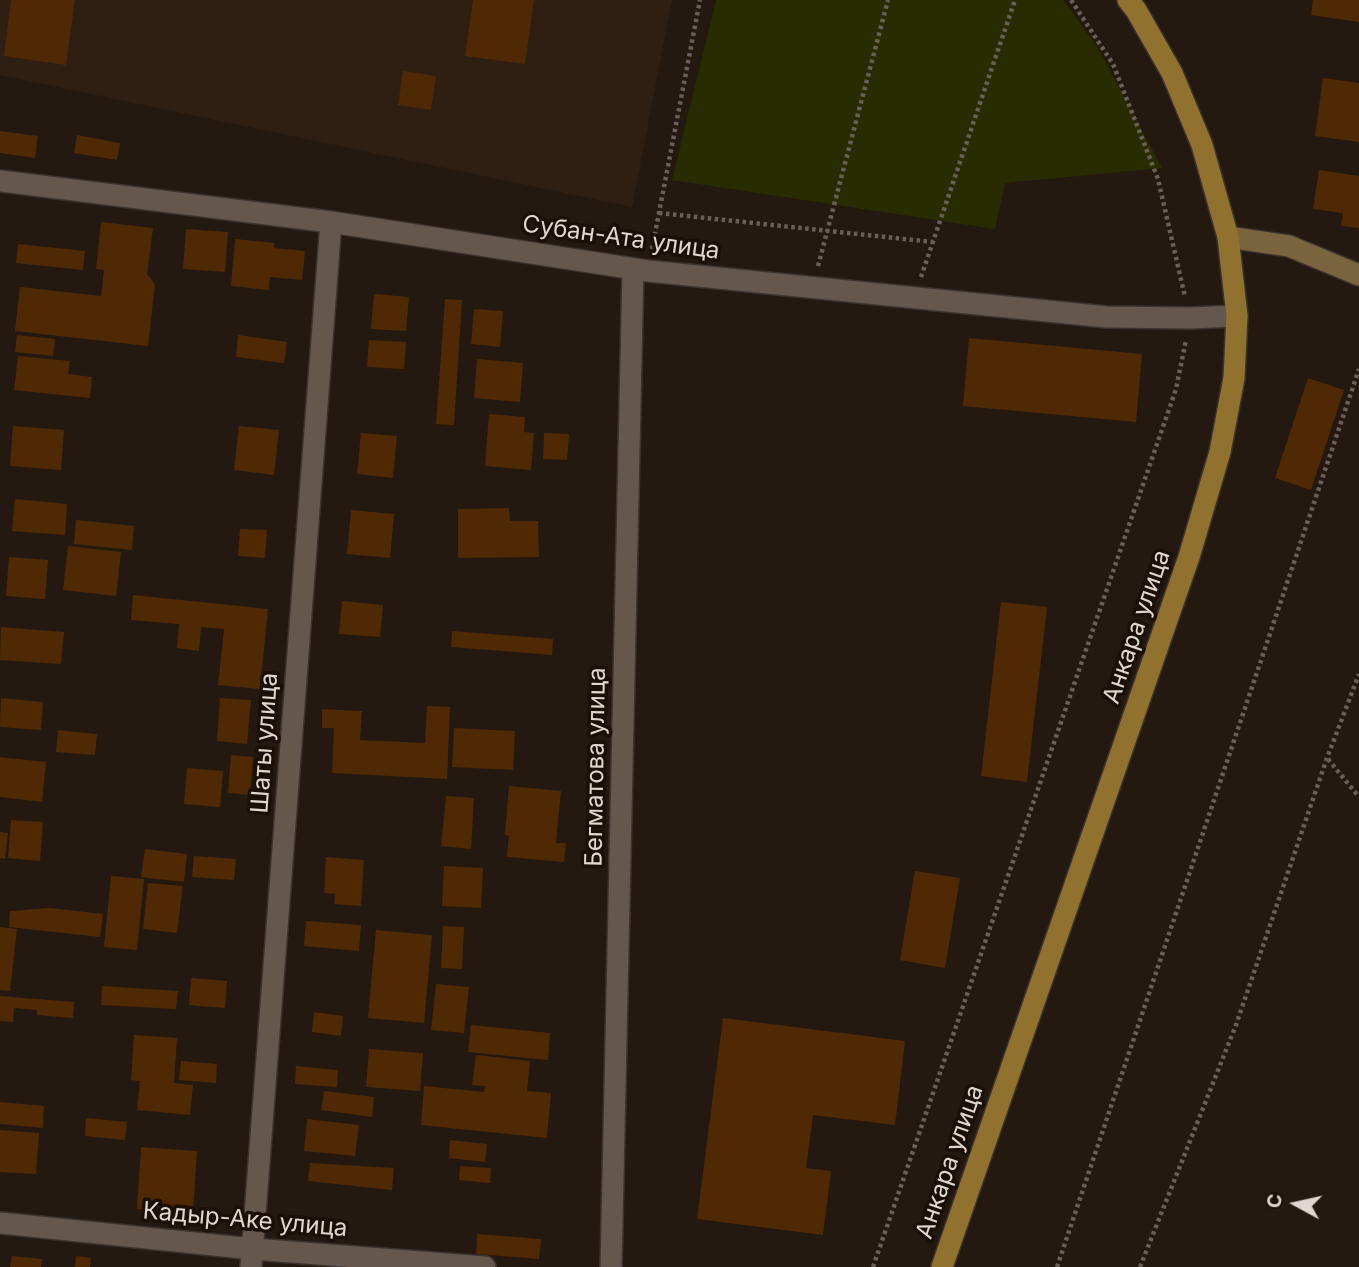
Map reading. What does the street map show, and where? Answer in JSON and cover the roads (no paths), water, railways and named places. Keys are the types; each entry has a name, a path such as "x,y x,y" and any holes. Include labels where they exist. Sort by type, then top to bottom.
{"main road":[{"name":"Анкара улица","path":"942,1267 1189,557 1220,452 1234,378 1237,316 1228,237 1202,145 1177,85 1128,0"}],"street":[{"name":"Субан-Ата улица","path":"0,181 331,222 641,270 1107,317 1237,316"},
{"name":"Шаты улица","path":"252,1258 331,222"},
{"path":"1228,237 1289,246 1359,275"},
{"name":"Бегматова улица","path":"611,1267 641,270"},
{"name":"Кадыр-Аке улица","path":"0,1223 252,1258 485,1267"}]}
